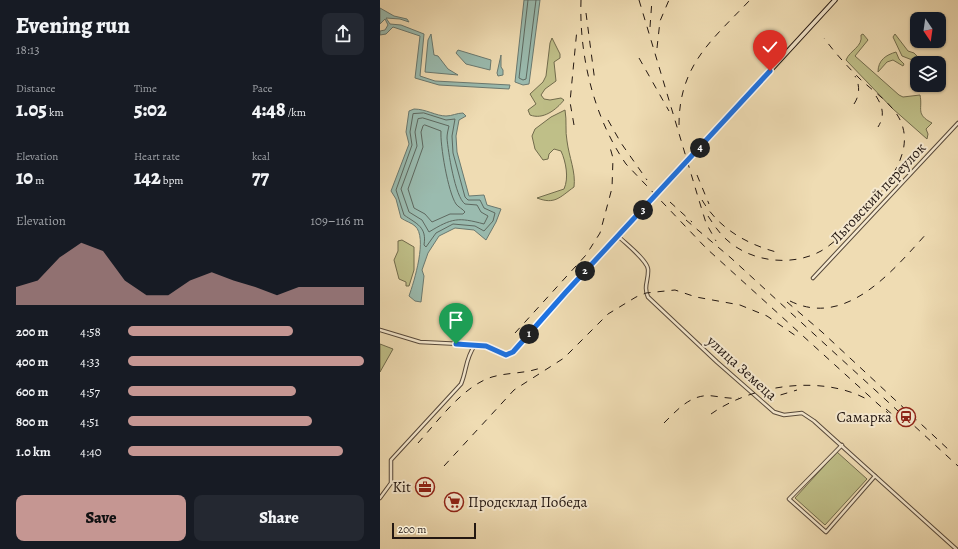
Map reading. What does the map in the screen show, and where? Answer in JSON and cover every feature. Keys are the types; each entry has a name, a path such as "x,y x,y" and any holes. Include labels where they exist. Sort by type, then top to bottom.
{"street":[{"path":"380,330 420,342 486,346 506,355 513,352 835,0"},
{"name":"Льговский переулок","path":"813,278 958,124"},
{"name":"улица Земеца","path":"618,236 647,264 648,268 645,285 646,293 665,314 774,412 784,415 802,413 806,415 956,549"},
{"path":"380,498 391,483 391,460 461,384 464,377 465,363 475,345"},
{"path":"842,446 790,499 826,532 875,476"}],"green space":[{"path":"863,34 868,40 855,56 899,95 903,97 920,95 923,117 932,123 926,129 928,134 927,139 893,109 846,60 860,43 861,35"},
{"path":"895,34 908,51 917,56 910,56 910,59 902,56 893,37"},
{"path":"552,38 560,54 560,58 554,62 556,81 545,89 541,95 544,99 550,100 561,98 564,100 549,113 540,116 530,115 528,110 536,104 530,94 543,82 546,76"},
{"path":"896,52 899,59 904,64 903,66 893,60 887,62 878,72 881,61"},
{"path":"565,110 566,137 573,170 574,187 557,199 548,201 543,200 537,198 564,189 567,175 561,151 554,149 549,154 548,159 543,160 535,149 532,136 535,129 551,117"},
{"path":"402,240 414,247 414,270 409,286 406,286 406,282 399,279 394,260 398,251 398,241"},
{"path":"380,344 393,349 380,372"},
{"path":"837,452 867,479 825,525 795,498"}],"water":[{"path":"524,0 540,0 529,84 523,85 515,82"},
{"path":"380,8 394,16 407,19 409,22 400,19 386,18 390,24 401,25 424,34 420,76 435,81 510,85 509,89 439,85 415,78 420,36 393,27 386,34 380,35 380,31 385,30 388,25 385,19 380,24"},
{"path":"431,34 434,55 438,56 448,69 458,75 425,72 428,40"},
{"path":"458,50 491,60 490,70 466,64 456,53"},
{"path":"501,55 503,75 498,76 497,73"},
{"path":"414,109 423,110 442,116 463,113 466,116 459,120 456,136 457,152 469,196 484,195 487,205 501,209 486,240 474,230 455,228 439,236 428,253 422,270 424,276 421,302 415,301 409,296 419,260 419,232 414,225 401,218 396,199 391,191 409,144 406,132 409,111"}],"railway":[{"path":"581,0 583,43 591,86 605,127 626,164 706,248 889,414"},
{"path":"639,0 706,223 716,241"},
{"path":"650,27 652,0"},
{"path":"657,48 660,21 669,0"},
{"path":"679,125 680,104 691,70 711,41 750,0"},
{"path":"586,13 595,82"},
{"path":"574,125 570,102 577,29"},
{"path":"708,216 724,237 748,253 772,260 797,259 810,256 821,251 839,237 872,202 887,183 900,161 903,150 903,128 900,120 891,107 855,74 824,38"},
{"path":"639,58 669,111"},
{"path":"854,104 859,90 855,76"},
{"path":"876,96 882,112 882,119 878,127"},
{"path":"608,120 621,143 647,180"},
{"path":"515,333 586,255 600,233 612,188 613,158 609,144"},
{"path":"697,175 709,204"},
{"path":"702,200 717,219 735,234 768,250 780,253"},
{"path":"670,202 692,222"},
{"path":"686,220 731,258 958,466"},
{"path":"790,301 811,308 831,307 850,301 868,291 884,277 928,232"},
{"path":"444,466 514,390 564,358 608,314 636,297 646,293 675,290 696,297 740,305 767,316 796,336"},
{"path":"787,302 822,332 949,450"},
{"path":"418,443 452,405 471,388 498,375 530,371 543,367"},
{"path":"711,414 728,404 747,396 789,386 811,385 832,387 852,393 870,401"},
{"path":"768,401 777,396 797,390"},
{"path":"664,423 686,403 698,397 713,396 739,398"},
{"path":"886,409 902,423"}],"place":[{"name":"Самарка","path":"906,417"},
{"name":"Kit","path":"425,487"},
{"name":"Продсклад Победа","path":"454,502"}],"route":[{"path":"456,344 486,346 506,355 513,352 566,292 660,192 770,71"}]}
